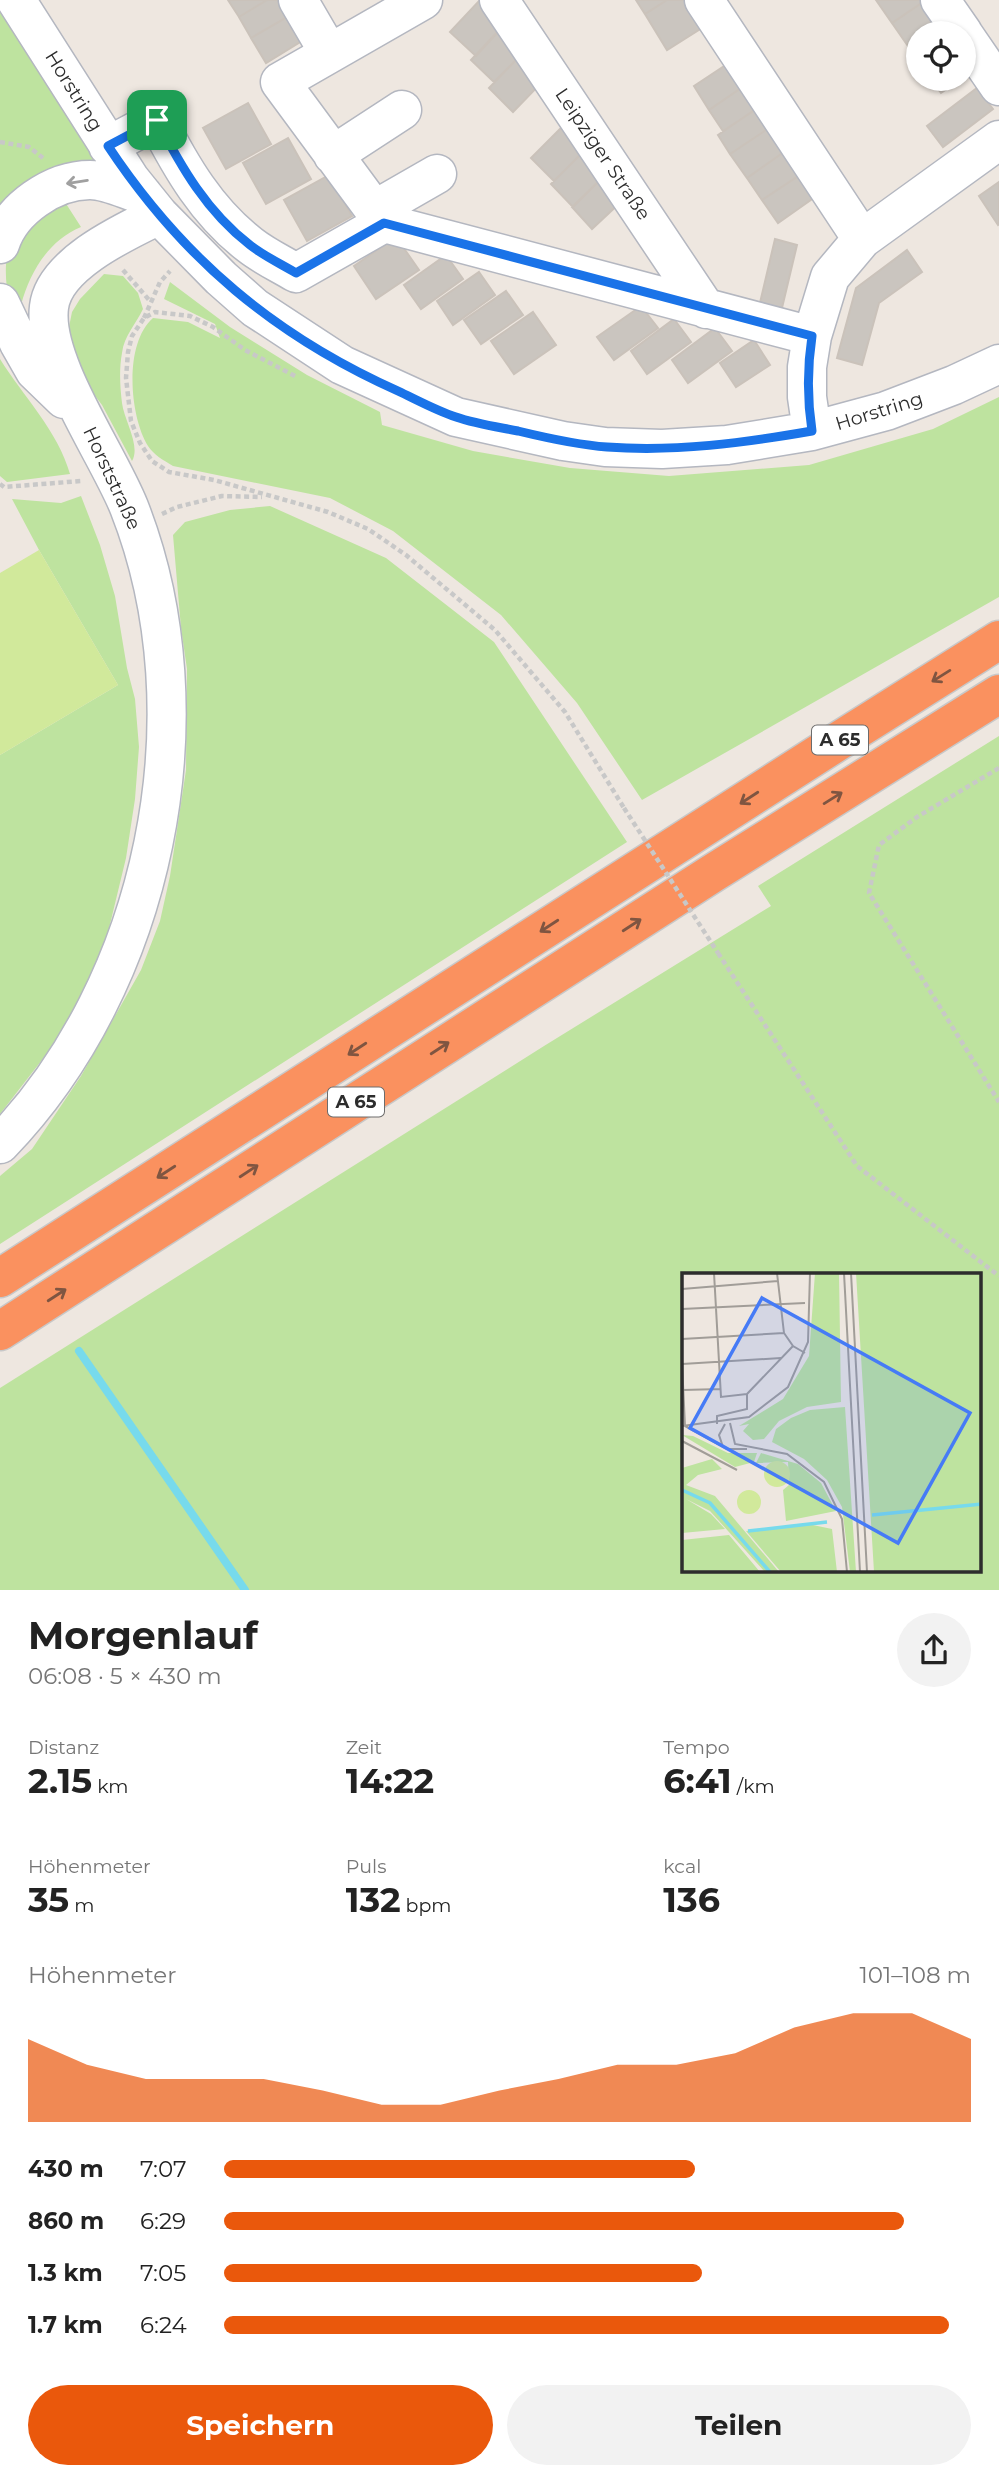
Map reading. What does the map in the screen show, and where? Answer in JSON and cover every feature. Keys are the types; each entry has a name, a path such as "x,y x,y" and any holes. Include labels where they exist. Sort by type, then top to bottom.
{"highway":[{"name":"A 65","path":"0,1278 999,640"},
{"name":"A 65","path":"0,1331 732,861 999,694"}],"street":[{"name":"Horstring","path":"16,0 108,146 151,205 221,278 255,308 342,365 456,417 562,441 616,448 662,449 727,445 812,431 898,407 999,364"},
{"path":"298,0 329,53"},
{"path":"423,0 280,82 380,216 706,309 812,336"},
{"name":"Leipziger Straße","path":"499,0 706,309"},
{"path":"704,0 862,239"},
{"path":"940,0 955,21"},
{"path":"976,52 999,86"},
{"path":"333,155 402,110"},
{"path":"108,146 157,120 186,175 209,206 250,246 296,273 437,174"},
{"path":"812,431 807,367 812,336 830,277 862,239 999,139"},
{"name":"Horststraße","path":"0,1144 41,1095 82,1036 119,960 148,869 159,806 164,755 163,654 152,582 136,526 54,351 49,314 52,295 68,271 186,175"},
{"path":"0,244 5,232 21,212 44,194 62,185 96,181 151,205"},
{"name":"Horststraße","path":"0,303 35,371 84,418"}],"path":[{"path":"303,380 245,350 213,327 190,316 155,312 144,318 132,336 128,352 126,378 131,421 140,443 152,461 169,472 214,481 328,512 368,529 406,555 495,630 565,712 624,808 857,1166 999,1276"},
{"path":"0,484 4,487 17,487 115,477"},
{"path":"136,526 177,508 222,496 269,497"},
{"path":"999,768 917,817 879,845 869,893 999,1102"}],"green space":[{"path":"0,0 108,146 97,181 0,244"},
{"path":"63,199 81,227 59,240 42,259 21,305 9,301 6,265 13,239 28,223"},
{"path":"104,274 123,276 138,293 143,309 125,341 120,365 123,410 135,448 132,461 102,405 74,368 68,332 72,312 80,299"},
{"path":"170,282 230,327 307,375 380,412 382,425 473,451 570,468 669,476 809,465 933,429 999,397 999,597 642,800 577,703 501,615 393,531 330,498 173,466 150,449 137,416 132,380 137,344 144,329 153,318 188,322 220,338 215,324 164,299"},
{"path":"0,359 49,428 70,474 7,482 0,476"},
{"path":"81,496 100,545 115,596 135,699 139,747 135,799 126,858 105,945 82,994 52,1047 0,1114 0,755 118,685 12,499 61,503"},
{"path":"270,506 386,558 494,642 627,842 0,1244 0,1176 32,1149 81,1076 141,970 160,921 170,876 186,770 187,669 173,535 185,522 230,510"},
{"path":"39,550 118,685 0,755 0,573"},
{"path":"999,736 999,1590 0,1590 0,1388 771,906 758,886"}],"building":[{"path":"228,0 267,0 239,17"},
{"path":"267,0 278,0 287,17 251,38 239,17"},
{"path":"480,0 485,0 508,21 476,56 450,32"},
{"path":"636,0 667,0 645,14"},
{"path":"667,0 685,0 702,28 667,50 645,14"},
{"path":"876,0 926,0 892,23"},
{"path":"926,0 942,21 906,21 906,43 892,23"},
{"path":"287,17 302,41 266,63 251,38"},
{"path":"501,28 525,51 494,82 471,60"},
{"path":"518,58 542,82 513,112 489,88"},
{"path":"732,61 747,84 709,110 694,86"},
{"path":"747,84 761,106 723,131 709,110"},
{"path":"976,89 993,109 943,147 927,126"},
{"path":"248,103 271,144 226,169 203,128"},
{"path":"756,109 769,128 730,154 718,135"},
{"path":"566,123 589,146 554,181 531,158"},
{"path":"769,128 784,152 747,178 730,154"},
{"path":"288,138 311,179 266,204 243,163"},
{"path":"586,149 609,171 573,207 551,184"},
{"path":"784,152 800,175 762,200 747,178"},
{"path":"329,175 352,216 307,241 284,200"},
{"path":"800,175 815,197 778,223 762,200"},
{"path":"602,178 623,200 592,229 572,207"},
{"path":"999,182 999,224 998,225 979,196"},
{"path":"396,237 419,270 376,299 354,266"},
{"path":"775,239 797,245 781,312 759,307"},
{"path":"907,250 922,272 879,303 862,365 837,358 856,288"},
{"path":"446,255 463,279 421,309 404,285"},
{"path":"479,272 495,295 453,325 437,301"},
{"path":"506,291 523,315 481,344 464,320"},
{"path":"641,306 658,328 614,360 597,337"},
{"path":"533,312 556,345 514,374 491,341"},
{"path":"674,319 691,342 647,374 631,351"},
{"path":"715,328 732,351 688,383 672,360"},
{"path":"754,340 770,365 736,387 720,363"}],"waterway":[{"path":"79,1351 245,1590"}],"route":[{"path":"157,120 186,175 209,206 250,246 296,273 384,223 812,336 807,367 807,397 812,431 727,445 662,449 605,447 562,441 456,417 342,365 255,308 178,236 130,179 108,146 157,120"}]}
